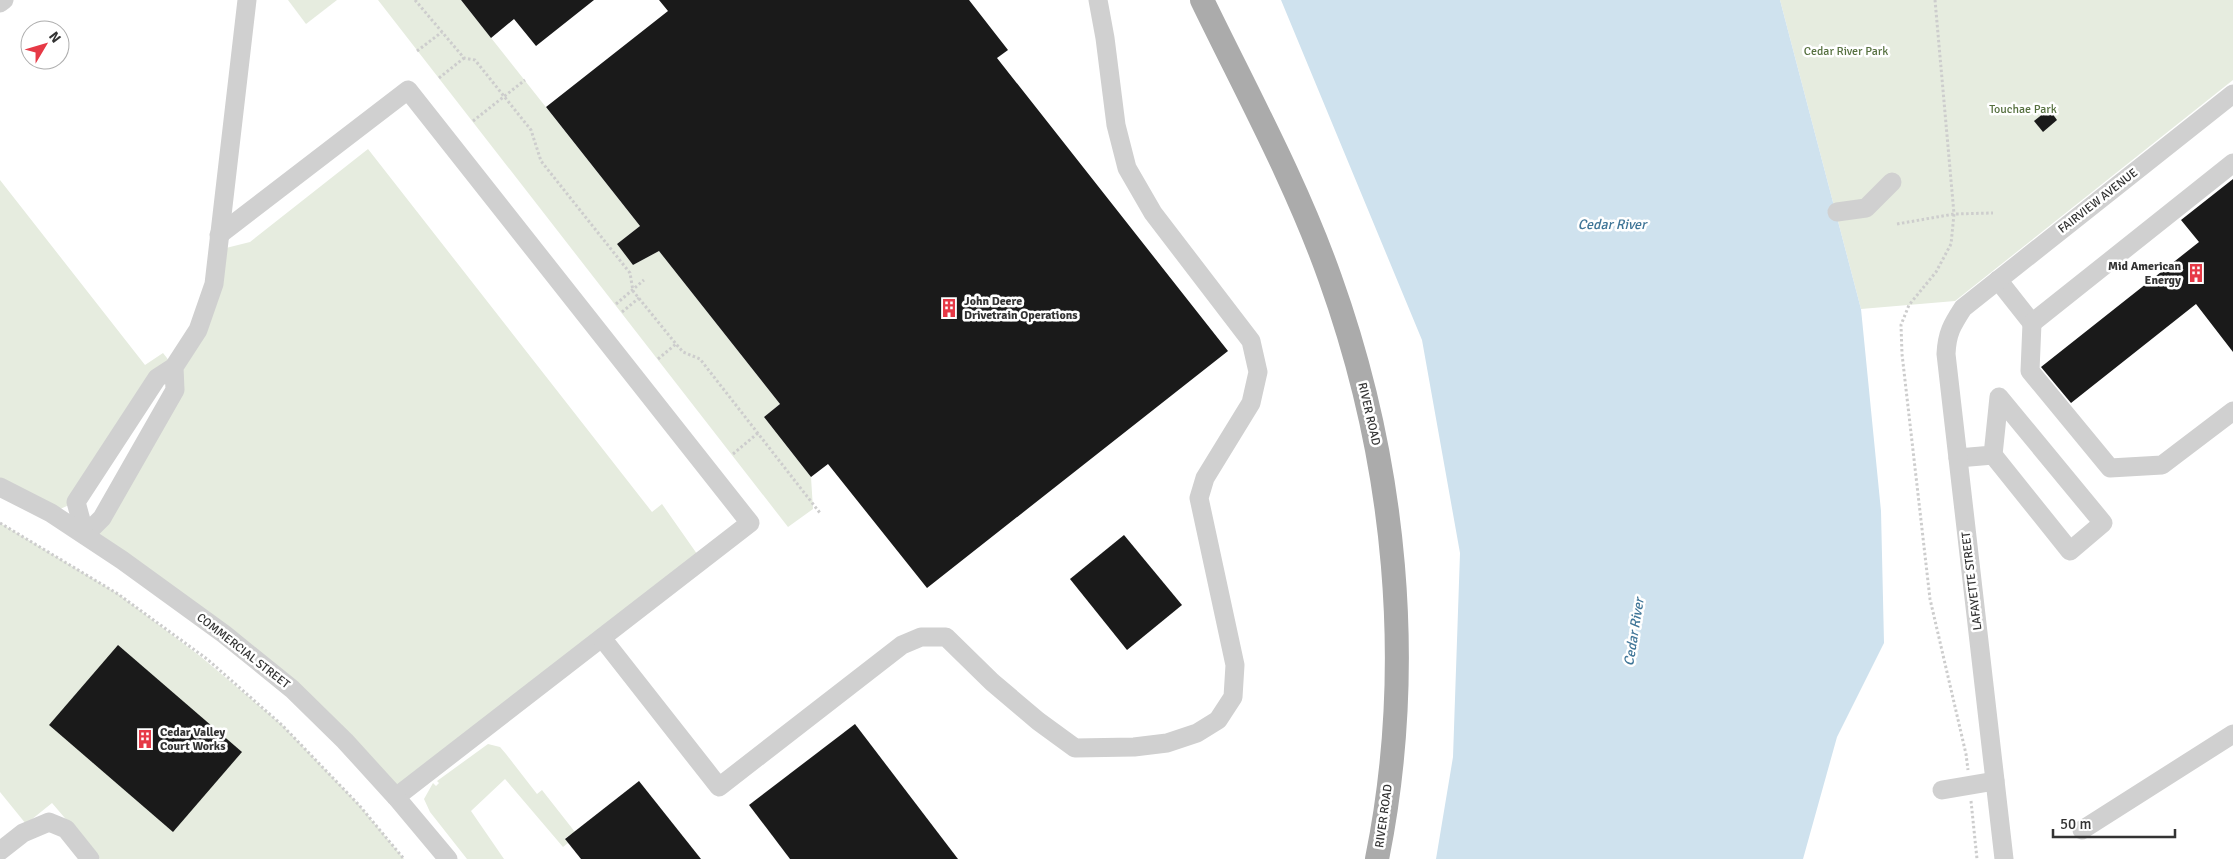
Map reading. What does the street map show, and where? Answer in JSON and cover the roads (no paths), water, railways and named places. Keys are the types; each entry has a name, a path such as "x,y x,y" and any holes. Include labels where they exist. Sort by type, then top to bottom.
{"main road":[{"name":"RIVER ROAD","path":"1202,0 1309,224 1348,332 1376,443 1386,499 1392,556 1397,671 1390,776 1377,859"}],"street":[{"path":"0,3 4,0"},
{"path":"174,367 175,390 102,518 85,535 76,502 157,378 174,367 198,330 214,284 248,0"},
{"path":"602,638 719,787 902,645 921,637 946,637 1005,693 1075,748 1134,747 1167,743 1197,733 1218,720 1233,697 1235,665 1199,498 1205,478 1251,403 1258,372 1252,341 1152,213 1127,168 1116,125 1105,38 1098,0"},
{"path":"219,235 408,90 750,523 396,797"},
{"name":"FAIRVIEW AVENUE","path":"1963,308 2233,94"},
{"path":"2032,323 2233,163"},
{"path":"1837,212 1866,208 1892,182"},
{"path":"1998,280 2032,323 2030,372 2110,468 2162,465 2233,411"},
{"name":"LAFAYETTE STREET","path":"1963,308 1951,326 1947,337 1946,354 2004,859"},
{"path":"1999,397 2103,523 2070,551 1993,455 1999,397"},
{"path":"1958,458 1993,455"},
{"name":"COMMERCIAL STREET","path":"0,487 51,513 85,535 216,628 292,689 345,741 396,797 448,859"},
{"path":"2082,830 2233,734"},
{"path":"1942,790 1995,781"},
{"path":"0,851 23,833 49,822 66,829 90,859"}],"water":[{"name":"Cedar River","path":"1281,0 1780,0 1861,309 1881,511 1884,643 1837,737 1803,859 1436,859 1453,757 1460,553 1422,340"}],"place":[{"name":"Mid American Energy","path":"2196,273"},
{"name":"John Deere Drivetrain Operations","path":"949,308"},
{"name":"Cedar Valley Court Works","path":"145,739"}],"park label":[{"name":"Cedar River Park","path":"1846,51"},
{"name":"Touchae Park","path":"2023,109"}]}
